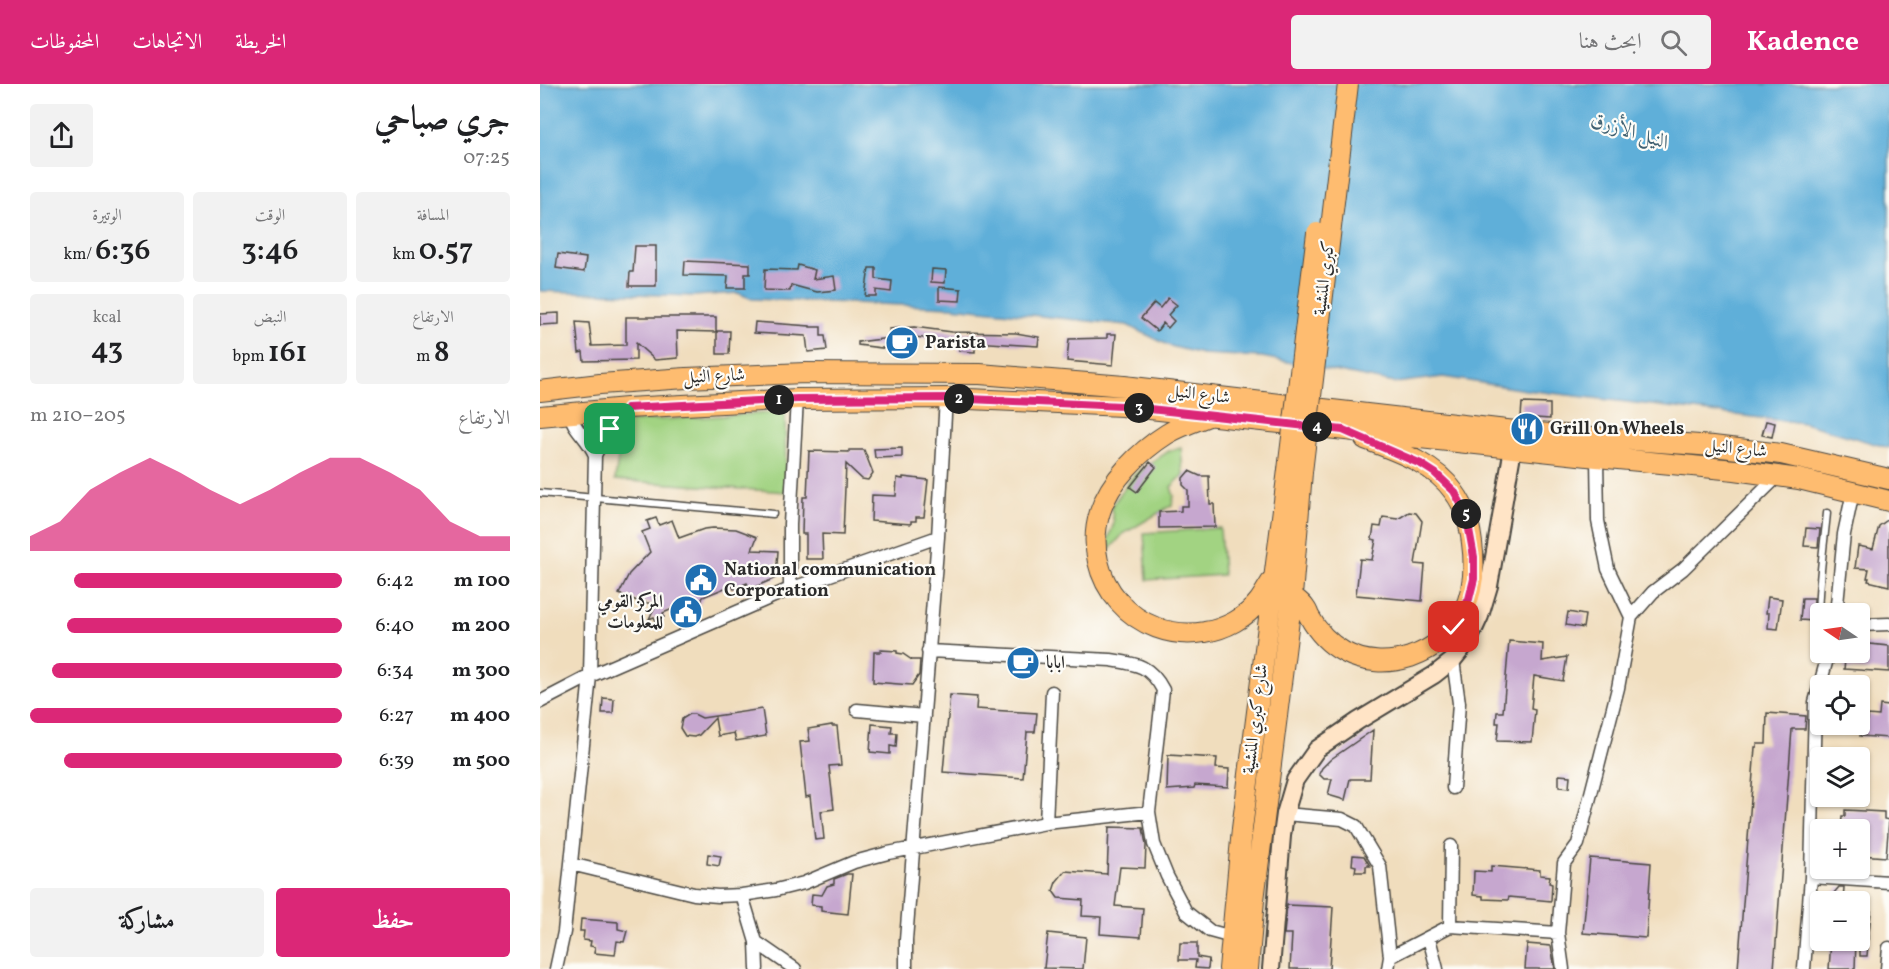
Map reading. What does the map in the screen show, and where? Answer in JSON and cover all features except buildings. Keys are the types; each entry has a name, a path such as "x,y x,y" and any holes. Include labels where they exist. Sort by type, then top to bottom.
{"main road":[{"name":"كبري المنشية","path":"1295,471 1334,84"},
{"name":"كبري المنشية","path":"1295,471 1348,84"},
{"name":"شارع النيل","path":"540,391 600,384 793,373 980,374 1124,386 1524,432 1752,450 1805,459 1889,479"},
{"name":"شارع النيل","path":"540,416 627,408 797,399 946,398 1122,406 1735,470 1778,476 1889,501"},
{"path":"1211,415 1169,433 1147,448 1115,484 1104,502 1096,532 1096,555 1102,577 1112,596 1146,625 1167,632 1193,634 1216,630 1238,620 1258,602 1274,577"},
{"path":"1292,596 1305,607 1321,633 1332,644 1362,659 1380,662 1408,658 1440,641 1454,627 1469,599 1474,579 1471,536 1466,513 1454,491 1435,473 1421,464 1343,430"},
{"name":"شارع كبري المنشية","path":"1229,969 1242,829 1274,577 1295,471"},
{"name":"شارع كبري المنشية","path":"1248,969 1254,900 1292,596 1295,471"}],"street":[{"path":"906,969 906,940 938,537 946,398"},
{"path":"790,589 790,524 797,399"},
{"path":"556,969 564,932 591,676 595,455 605,436 627,408"},
{"path":"569,412 572,425 584,435 595,455"},
{"path":"1271,969 1285,814 1295,780 1317,749 1434,675 1453,660 1469,640 1480,616 1496,555 1513,448"},
{"path":"1597,457 1598,521 1608,569 1631,617"},
{"path":"1563,969 1558,933 1564,863 1578,844 1618,688 1631,617 1653,592 1683,569 1778,476"},
{"path":"1837,603 1844,534 1852,492"},
{"path":"540,702 591,676 790,589 938,537"},
{"path":"1870,625 1889,624"},
{"path":"928,651 1111,660 1137,664 1149,670 1163,690 1149,812 1154,844 1185,912 1210,931 1232,937"},
{"path":"1453,660 1459,703 1453,788"},
{"path":"1812,819 1815,702 1826,663"},
{"path":"1046,823 1052,692"},
{"path":"857,710 924,716"},
{"path":"571,864 694,894 742,895 804,883 871,856 1046,823 1149,812"},
{"path":"1285,814 1342,819 1356,826 1380,866 1389,963 1450,926 1558,933"},
{"path":"1450,926 1451,846"},
{"path":"1804,969 1811,879"},
{"path":"1842,879 1889,882"},
{"path":"742,895 756,942 757,969"},
{"path":"1429,938 1437,969"},
{"path":"756,942 795,969"},
{"path":"1887,969 1889,948"}],"lane":[{"path":"540,493 773,514"},
{"path":"1819,603 1827,513"}],"green space":[{"path":"785,412 786,492 615,480 623,422"},
{"path":"1181,448 1183,475 1171,487 1174,496 1172,505 1123,534 1110,549 1108,540 1114,523 1111,507 1135,474 1169,451"},
{"path":"1220,528 1223,575 1147,580 1144,533"}],"water":[{"name":"النيل الأزرق","path":"540,84 1889,84 1889,448 1804,423 1526,390 1443,377 1395,383 1262,357 1202,354 1170,346 1127,325 952,307 752,299 738,293 694,296 540,291"}],"place":[{"name":"Parista","path":"902,343"},
{"name":"Grill On Wheels","path":"1527,429"},
{"name":"National communication Corporation","path":"701,580"},
{"name":"المركز القومي للمعلومات","path":"686,612"},
{"name":"ابابا","path":"1023,663"}],"route":[{"path":"610,429 627,408 797,399 946,398 1122,406 1343,430 1421,464 1435,473 1454,491 1466,513 1474,557 1474,579 1469,599 1462,616 1454,627"}]}
